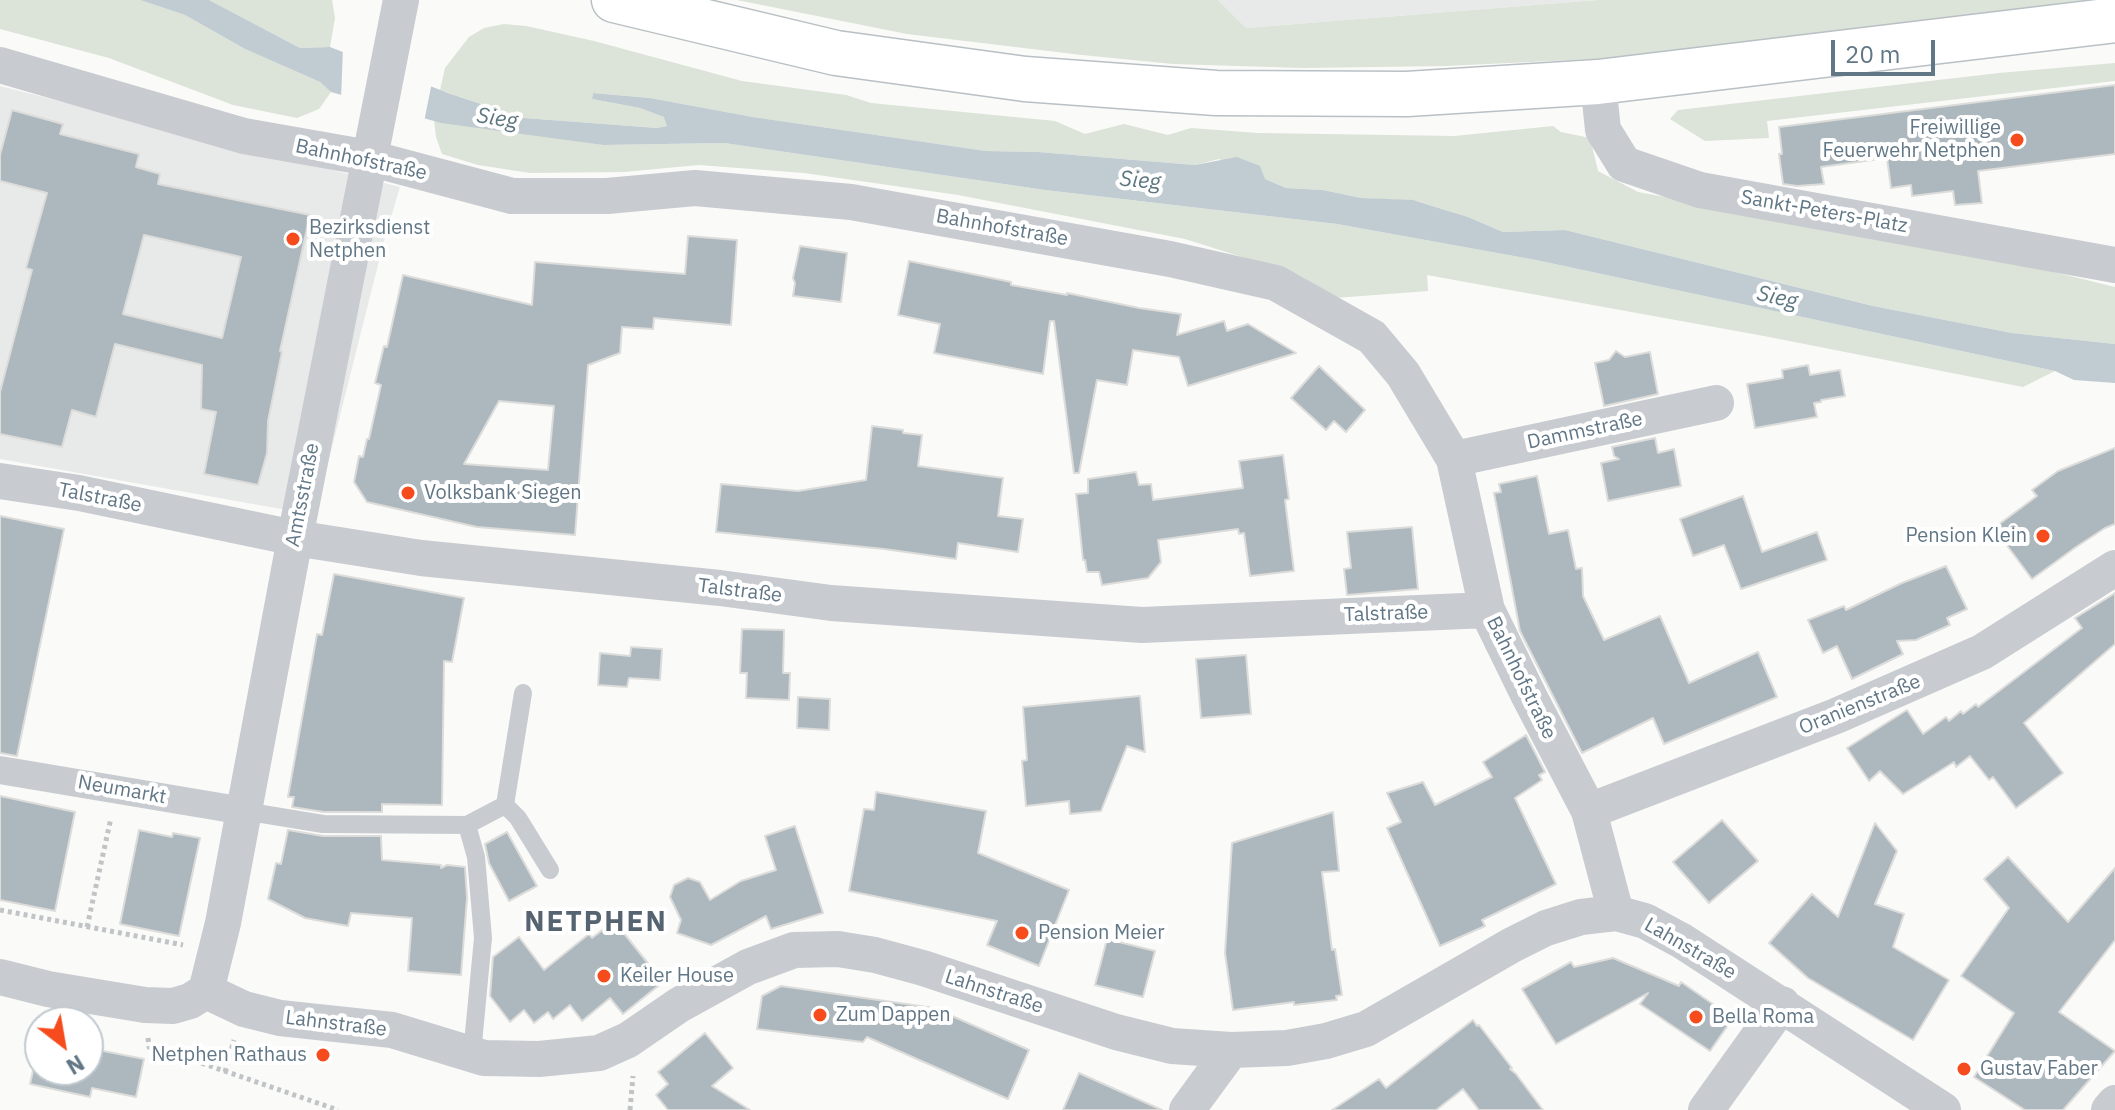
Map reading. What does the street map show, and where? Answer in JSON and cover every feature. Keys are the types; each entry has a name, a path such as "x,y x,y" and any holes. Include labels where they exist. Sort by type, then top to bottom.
{"main road":[{"path":"614,0 836,53 1025,79 1232,93 1407,94 1598,82 2115,20"}],"street":[{"name":"Amtsstraße","path":"206,991 223,923 400,6"},
{"name":"Bahnhofstraße","path":"0,65 244,136 372,144 512,196 607,196 695,188 851,202 1170,259 1276,283 1372,337 1403,374 1454,459 1487,610 1589,811 1616,913"},
{"name":"Sankt-Peters-Platz","path":"1598,82 1603,130 1624,164 1700,190 2115,265"},
{"name":"Dammstraße","path":"1454,459 1716,403"},
{"name":"Talstraße","path":"0,481 79,493 295,538 421,558 720,588 831,603 1142,625 1487,610"},
{"name":"Oranienstraße","path":"1589,811 1836,716 1982,652 2115,568"},
{"name":"Neumarkt","path":"0,770 244,811"},
{"name":"Lahnstraße","path":"206,991 244,1009 280,1018 392,1030 484,1058 539,1059 599,1053 628,1040 679,1005 748,967 794,950 838,949 923,968 1158,1043 1231,1050 1287,1048 1366,1029 1546,928 1581,917 1616,913 1645,921 1682,941 1943,1110"},
{"path":"0,977 48,989 145,1005 173,1006 190,1001 206,991"},
{"path":"1706,1110 1782,1004"},
{"path":"1187,1110 1231,1050"},
{"path":"2109,1110 2115,1103"}],"lane":[{"path":"505,805 523,693"},
{"path":"244,811 323,824 467,825 505,805"},
{"path":"505,805 518,818 550,870"},
{"path":"467,825 476,857 483,938 472,1054"}],"path":[{"path":"87,927 111,817"},
{"path":"0,910 216,951"},
{"path":"145,1005 149,1047 338,1110"},
{"path":"225,1072 233,1045"}],"shaded area":[{"path":"0,0 140,0 185,15 245,49 320,82 331,92 319,109 297,118 233,105 109,58 0,29"},
{"path":"209,0 332,0 335,18 330,47 300,48"},
{"path":"737,0 1218,0 1246,28 1598,0 2087,0 1900,27 1614,58 1445,66 1303,68 1173,64 907,34"},
{"path":"1218,0 1597,0 1246,28"},
{"path":"504,24 594,41 742,81 846,95 871,103 1055,121 1085,134 1124,124 1168,135 1191,128 1258,133 1454,136 1553,126 1561,132 1590,138 1598,171 1638,192 1993,257 2115,287 2115,344 2012,333 1873,306 1565,230 1503,232 1417,201 1361,198 1323,190 1286,188 1219,159 1195,165 1038,152 986,151 753,117 650,98 593,93 592,99 640,108 665,117 667,126 657,128 524,118 440,90 445,68 469,37 484,28"},
{"path":"2115,63 2115,81 1767,121 1769,138 1705,141 1670,119 1678,110 1999,73"},
{"path":"0,86 400,187 315,515 0,459"},
{"path":"434,120 603,145 724,143 1045,190 1337,224 1536,260 2055,371 2023,387 1427,275 1428,291 1335,298 1299,275 1185,239 958,195 804,173 699,165 624,172 530,173 478,165 442,154"}],"water":[{"name":"Sieg","path":"140,0 209,0 300,48 330,47 448,93 524,118 657,128 667,126 664,117 640,108 592,99 593,93 650,98 753,117 986,151 1038,152 1195,165 1237,157 1260,166 1265,179 1286,188 1323,190 1361,198 1413,200 1468,217 1503,232 1565,230 1873,306 2012,333 2115,344 2115,383 2074,380 2055,371 1536,260 1337,224 1045,190 724,143 603,145 441,123 331,92 320,82 245,49 185,15"}],"pier":[{"path":"343,48 432,82 424,122 341,99"}],"building":[{"path":"2115,85 2115,154 1978,171 1982,203 1955,205 1953,191 1912,196 1911,185 1891,188 1887,158 1821,167 1824,184 1783,184 1779,127"},
{"path":"12,110 63,124 60,134 139,154 136,167 160,174 158,184 310,215 280,351 268,421 267,453 258,485 204,474 216,412 201,409 202,365 115,344 96,417 72,410 62,447 0,434 0,392 32,270 26,268 47,193 0,181 0,155","holes":["144,235 241,257 222,338 123,314"]},
{"path":"688,236 737,240 731,325 654,318 653,329 622,327 620,353 588,365 575,535 477,527 367,502 354,482 359,456 363,457 369,439 381,385 375,383 384,346 387,347 403,275 532,305 535,262 685,274","holes":["499,401 554,406 548,470 464,464"]},
{"path":"800,246 847,253 841,302 793,296 793,278"},
{"path":"909,261 1011,282 1011,285 1181,314 1177,335 1224,321 1227,331 1248,324 1296,353 1188,386 1179,357 1133,350 1127,385 1097,380 1079,473 1074,473 1054,321 1050,321 1043,374 934,353 940,324 898,315"},
{"path":"1616,351 1625,357 1650,352 1658,394 1604,406 1595,363 1609,360"},
{"path":"1808,365 1810,375 1840,370 1845,396 1814,403 1817,417 1755,428 1747,384 1783,378 1782,370"},
{"path":"1319,366 1365,410 1346,432 1334,421 1326,430 1291,398"},
{"path":"872,426 922,435 918,466 1003,478 998,516 1023,519 1018,552 958,543 956,559 716,532 721,484 798,491 866,480"},
{"path":"1655,438 1658,453 1674,449 1681,486 1608,501 1601,463 1619,459 1614,456 1612,447"},
{"path":"2115,448 2115,524 2032,579 1994,528 2037,496 2032,490 2058,471"},
{"path":"1283,455 1294,571 1250,576 1244,533 1239,534 1238,529 1158,540 1161,562 1148,578 1102,585 1099,572 1087,572 1076,494 1088,493 1088,479 1136,472 1139,485 1151,484 1153,500 1243,488 1239,461"},
{"path":"1537,476 1549,534 1568,530 1576,569 1582,568 1583,596 1604,640 1660,616 1689,683 1758,652 1777,697 1664,744 1653,718 1582,753 1520,631 1494,493 1501,492 1499,484"},
{"path":"1743,496 1762,552 1817,532 1827,560 1741,589 1724,545 1693,556 1680,519"},
{"path":"0,516 64,529 17,756 0,753"},
{"path":"1412,527 1418,589 1347,595 1344,569 1351,568 1347,532"},
{"path":"1946,566 1967,609 1947,618 1950,625 1916,640 1897,641 1903,654 1852,679 1837,646 1823,653 1808,620 1844,606 1846,610"},
{"path":"334,574 464,598 452,662 444,661 442,805 382,804 382,812 324,812 292,807 294,797 288,797 317,634 322,635"},
{"path":"2115,593 2115,644 2024,723 2063,773 2016,808 1993,777 1989,780 1970,756 1956,767 1954,762 1903,794 1880,771 1869,781 1847,748 1907,710 1923,734 1946,717 1949,721 1961,711 1963,714 1976,704 1978,707 2082,628 2075,618"},
{"path":"742,629 784,630 783,673 790,673 789,700 746,698 747,673 740,673"},
{"path":"631,647 662,649 660,680 629,678 627,687 598,685 600,653 630,656"},
{"path":"1246,655 1251,714 1201,718 1196,659"},
{"path":"1140,696 1145,752 1127,746 1101,811 1070,814 1069,801 1026,806 1022,761 1027,760 1023,707"},
{"path":"798,697 830,699 829,730 797,728"},
{"path":"1526,735 1545,772 1539,775 1542,780 1515,798 1556,884 1482,920 1485,926 1440,946 1387,828 1401,822 1387,793 1423,782 1435,805 1492,777 1483,762"},
{"path":"876,792 986,811 978,853 1069,890 1039,966 987,945 997,921 849,891 864,809 874,810"},
{"path":"0,796 75,812 55,911 0,900"},
{"path":"1333,812 1339,871 1322,872 1332,950 1335,949 1342,995 1336,996 1337,1000 1233,1010 1225,953 1232,843"},
{"path":"1722,820 1758,861 1709,903 1673,862"},
{"path":"1875,823 1897,851 1875,904 1904,914 1893,947 1949,980 1913,1040 1808,978 1769,943 1812,894 1838,917"},
{"path":"795,826 823,913 771,929 766,916 711,945 677,933 681,920 670,897 674,885 688,878 700,882 710,900 741,881 776,870 765,836"},
{"path":"139,830 172,837 173,833 200,838 179,936 120,924"},
{"path":"288,830 323,836 381,836 382,860 441,865 441,868 447,865 465,867 467,898 461,975 408,971 412,918 351,913 348,926 305,918 268,899 276,863 281,864"},
{"path":"507,832 537,886 509,901 489,863 485,844"},
{"path":"2008,857 2068,922 2115,868 2115,940 2059,1012 2115,1051 2063,1110 2025,1110 1974,1077 2014,1013 1961,976 2009,908 1984,879"},
{"name":"Keiler House","path":"614,921 663,982 623,1014 610,998 582,1021 570,1005 553,1019 548,1012 534,1023 524,1010 510,1022 490,996 493,957 519,937 544,970 589,934 592,938"},
{"path":"1107,939 1155,951 1143,997 1095,985"},
{"path":"1613,958 1679,986 1681,982 1733,1018 1710,1051 1640,1004 1648,993 1556,1044 1522,989 1571,962 1574,967"},
{"path":"781,986 934,1008 1029,1050 1008,1099 867,1037 863,1042 757,1029 762,996"},
{"path":"1473,1020 1543,1110 1479,1110 1463,1089 1436,1110 1332,1110 1379,1079 1386,1088"},
{"path":"705,1033 733,1068 712,1086 750,1110 668,1110 656,1095 668,1084 658,1072"},
{"path":"104,1051 144,1059 136,1097 92,1088 90,1097 39,1086 104,1086"},
{"path":"1079,1073 1099,1082 1162,1110 1063,1110"}],"place":[{"name":"Freiwillige Feuerwehr Netphen","path":"2017,140"},
{"name":"Bezirksdienst Netphen","path":"293,239"},
{"name":"Volksbank Siegen","path":"408,493"},
{"name":"Pension Klein","path":"2043,536"},
{"name":"Pension Meier","path":"1022,933"},
{"name":"Keiler House","path":"604,976"},
{"name":"Zum Dappen","path":"820,1015"},
{"name":"Bella Roma","path":"1696,1017"},
{"name":"Netphen Rathaus","path":"323,1055"},
{"name":"Gustav Faber","path":"1964,1069"}],"district":[{"name":"NETPHEN","path":"596,923"}]}
